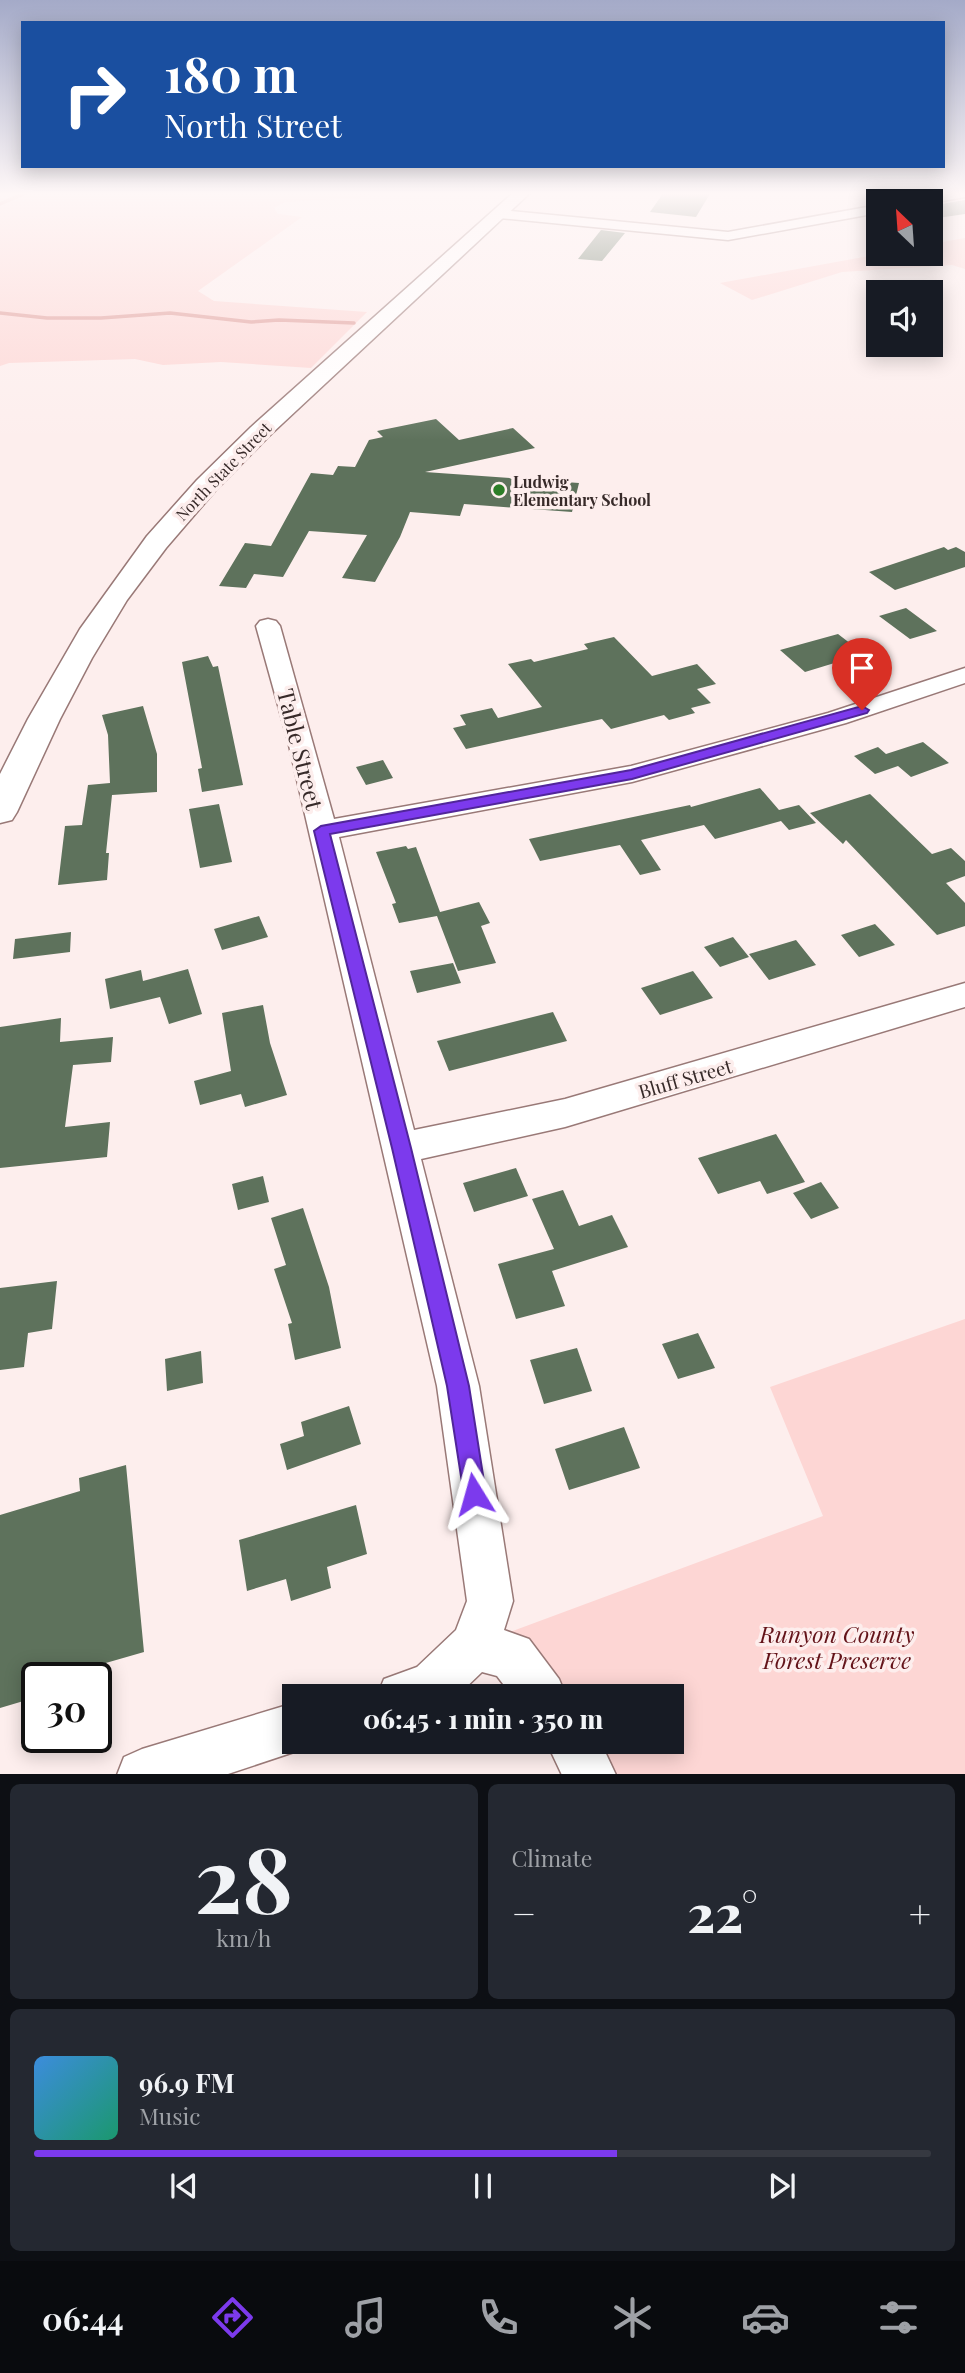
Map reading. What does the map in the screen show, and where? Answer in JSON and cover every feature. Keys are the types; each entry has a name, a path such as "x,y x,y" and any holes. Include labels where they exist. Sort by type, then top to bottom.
{"main road":[{"name":"North State Street","path":"0,812 32,742 80,652 139,564 221,470 433,275"}],"street":[{"name":"Table Street","path":"268,626 301,741 458,1386 490,1601 474,1646"},
{"path":"321,831 632,774 837,718 965,675"},
{"name":"Bluff Street","path":"401,1148 565,1113 965,995"},
{"path":"434,1684 474,1646 512,1656 533,1684"},
{"path":"142,1774 282,1732"},
{"path":"579,1754 592,1774"}],"green space":[{"path":"0,275 221,275 198,291 214,301 367,312 311,368 221,362 163,365 135,359 9,363 0,366"},
{"path":"765,275 833,275 752,300 720,283"},
{"name":"Runyon County Forest Preserve","path":"965,1319 965,1774 614,1774 599,1754 684,1754 684,1684 547,1684 510,1632 823,1516 770,1387"}],"building":[{"path":"436,419 459,440 513,428 535,448 425,472 579,483 572,512 464,504 460,516 410,512 400,537 375,582 342,578 367,535 309,531 283,577 254,574 246,588 219,586 245,543 271,546 311,473 333,475 338,466 355,467 369,440 383,437 377,431"},
{"path":"944,547 948,550 956,547 965,552 965,567 895,590 869,572"},
{"path":"906,608 937,631 910,639 879,616"},
{"path":"838,634 864,654 805,672 780,650"},
{"path":"614,637 652,676 697,664 716,684 697,689 711,703 691,708 695,713 669,720 664,715 611,729 602,719 466,749 453,728 466,725 460,715 492,708 498,718 542,707 508,664 531,659 534,662 588,649 584,644"},
{"path":"208,656 213,667 218,666 243,785 202,792 198,769 202,768 182,662"},
{"path":"143,706 157,754 157,792 112,795 106,853 109,853 107,880 58,885 65,826 82,825 88,785 110,783 108,735 102,715"},
{"path":"923,742 949,763 911,777 898,766 875,774 854,756 878,747 886,754"},
{"path":"383,760 393,778 366,785 356,767"},
{"path":"760,788 779,810 799,805 816,823 789,830 781,821 715,839 704,825 641,840 661,870 640,875 620,845 540,861 529,839 690,805 691,807"},
{"path":"870,794 932,854 951,848 965,861 965,876 946,883 965,903 965,926 937,935 846,840 843,844 810,813"},
{"path":"219,804 232,862 200,868 189,809"},
{"path":"406,846 408,849 416,847 440,912 479,902 490,923 481,926 496,963 458,971 437,916 399,923 392,904 396,903 376,852"},
{"path":"259,916 268,937 222,950 214,929"},
{"path":"875,924 895,945 859,957 841,935"},
{"path":"71,932 70,952 13,959 15,939"},
{"path":"733,937 749,957 720,967 704,947"},
{"path":"796,940 816,965 769,980 749,954"},
{"path":"453,963 461,983 417,993 410,971"},
{"path":"188,969 202,1014 169,1024 160,997 110,1009 105,979 141,970 143,981"},
{"path":"693,971 713,998 660,1015 641,988"},
{"path":"263,1005 270,1043 287,1095 245,1107 241,1094 200,1105 194,1081 231,1071 222,1013"},
{"path":"553,1012 567,1041 449,1071 437,1041"},
{"path":"61,1018 60,1042 113,1037 111,1062 73,1065 65,1127 110,1122 107,1157 0,1168 0,1027"},
{"path":"776,1134 805,1182 767,1194 760,1181 718,1194 698,1158"},
{"path":"516,1168 528,1196 474,1212 463,1183"},
{"path":"263,1176 269,1202 238,1210 232,1184"},
{"path":"821,1182 839,1208 811,1219 793,1193"},
{"path":"563,1190 579,1226 612,1215 628,1247 552,1271 565,1306 516,1319 498,1264 554,1249 532,1199"},
{"path":"303,1208 329,1287 341,1348 295,1360 288,1324 292,1323 274,1269 286,1265 271,1218"},
{"path":"57,1281 52,1329 28,1333 24,1367 0,1370 0,1288"},
{"path":"698,1333 715,1368 678,1379 662,1344"},
{"path":"577,1348 592,1391 544,1404 530,1360"},
{"path":"201,1351 203,1383 167,1391 165,1359"},
{"path":"349,1406 361,1444 287,1470 280,1444 304,1436 301,1422"},
{"path":"624,1427 640,1468 569,1490 555,1449"},
{"path":"126,1465 144,1652 109,1662 21,1662 21,1702 0,1708 0,1515 80,1491 79,1478"},
{"path":"356,1505 367,1554 327,1567 331,1588 291,1601 286,1579 247,1591 239,1540"}],"waterway":[{"path":"0,313 47,318 101,318 170,313 251,322 279,320 354,323"}],"place":[{"name":"Ludwig Elementary School","path":"499,490"}],"route":[{"path":"474,1494 458,1386 321,831 632,774 862,710"}]}
